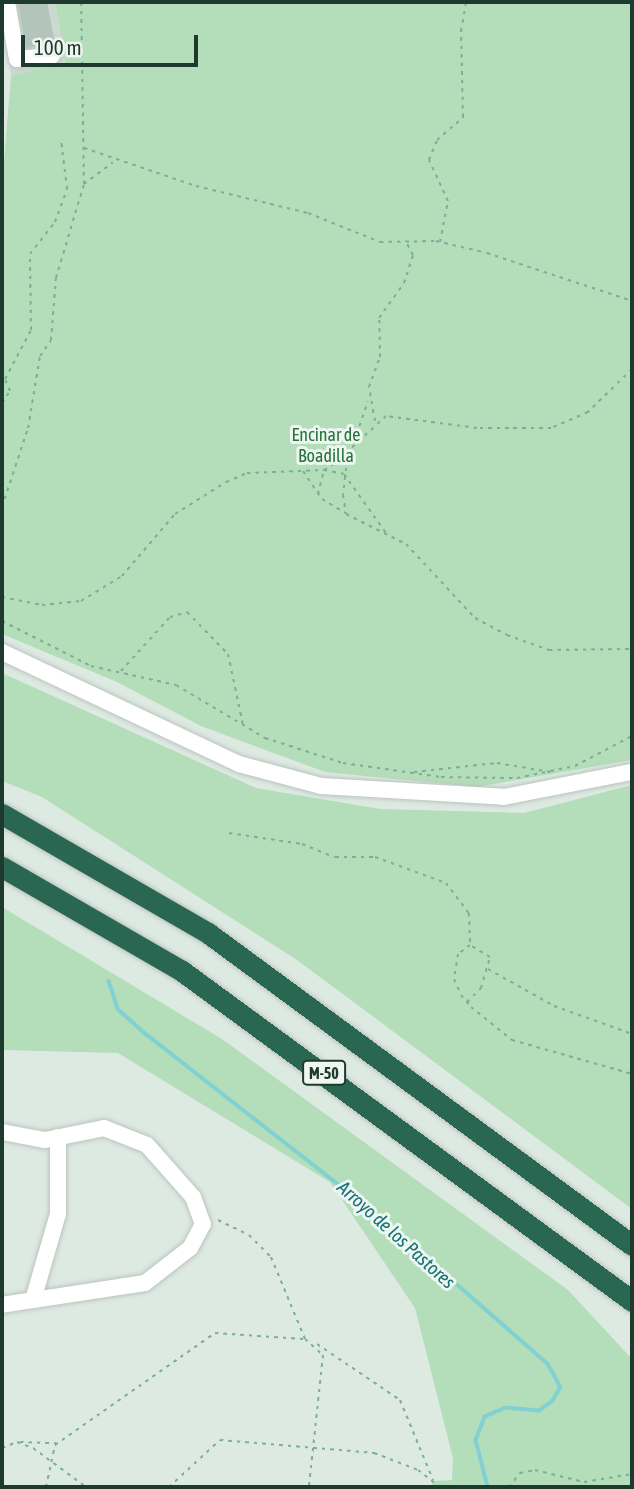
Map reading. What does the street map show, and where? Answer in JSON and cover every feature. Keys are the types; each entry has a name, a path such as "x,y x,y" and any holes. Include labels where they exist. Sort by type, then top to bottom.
{"highway":[{"name":"M-50","path":"2,814 208,933 632,1245"},
{"name":"M-50","path":"2,867 182,971 632,1301"}],"street":[{"path":"7,2 17,59 52,56"},
{"path":"2,652 239,764 321,786 504,797 632,772"},
{"path":"2,1132 29,1140 104,1128 147,1145 203,1212 199,1236 162,1276 2,1305"},
{"path":"33,1300 58,1214 58,1137"}],"path":[{"path":"2,508 28,428 40,356 51,340 56,278 84,184 81,2"},
{"path":"440,243 448,201 429,160 436,140 463,117 461,31 466,2"},
{"path":"2,403 10,391 5,379 31,330 30,254 55,222 67,189 61,139"},
{"path":"83,148 114,162 308,213 380,242 440,243 541,268 632,302"},
{"path":"84,184 114,162"},
{"path":"346,514 344,474 347,456 369,397 380,357 379,318 404,283 412,254 406,242"},
{"path":"352,446 375,422 386,416 477,428 551,428 588,412 632,369"},
{"path":"369,397 375,422"},
{"path":"2,408 2,418"},
{"path":"318,494 324,470 347,456"},
{"path":"303,470 318,494 346,514 387,534 431,566 475,618 507,635 549,650 632,649"},
{"path":"2,597 42,604 81,601 122,576 174,514 226,482 247,473 324,470 344,474 387,534"},
{"path":"121,671 170,617 187,612 228,654 243,726"},
{"path":"2,621 91,666 176,685 243,726 343,763 410,773 485,778 551,772 632,736"},
{"path":"410,773 497,763 551,772"},
{"path":"229,833 302,844 335,857 375,857 446,883 469,913 470,945"},
{"path":"467,1002 487,969 484,948 470,945 458,954 454,979 467,1002 512,1040 632,1074"},
{"path":"487,969 554,1006 632,1034"},
{"path":"203,1212 249,1235 271,1257 305,1339"},
{"path":"46,1487 48,1459 57,1443 215,1334 305,1339 400,1400 433,1481"},
{"path":"309,1487 324,1381 316,1344"},
{"path":"169,1487 220,1440 374,1452 440,1487"},
{"path":"2,1448 17,1442 57,1443"},
{"path":"17,1442 48,1459 86,1487"},
{"path":"509,1487 520,1472 535,1470 584,1482 631,1475 632,1479"}],"shaded area":[{"path":"3,2 55,2 66,62 11,76"}],"green space":[{"name":"Encinar de Boadilla","path":"55,2 632,2 632,760 477,787 325,772 201,726 117,682 2,634 2,186 11,76 66,62"},
{"path":"2,673 256,788 380,809 524,813 632,785 632,1209 297,960 42,797 2,781"},
{"path":"2,907 222,1039 568,1290 632,1359 632,1487 431,1487 433,1481 452,1480 453,1458 415,1308 330,1182 118,1053 2,1050"}],"building":[{"path":"18,2 47,2 55,44 26,48"}],"waterway":[{"name":"Arroyo de los Pastores","path":"109,981 118,1009 146,1034 379,1216 548,1364 561,1387 553,1401 539,1411 506,1408 485,1417 476,1440 488,1487"}]}
